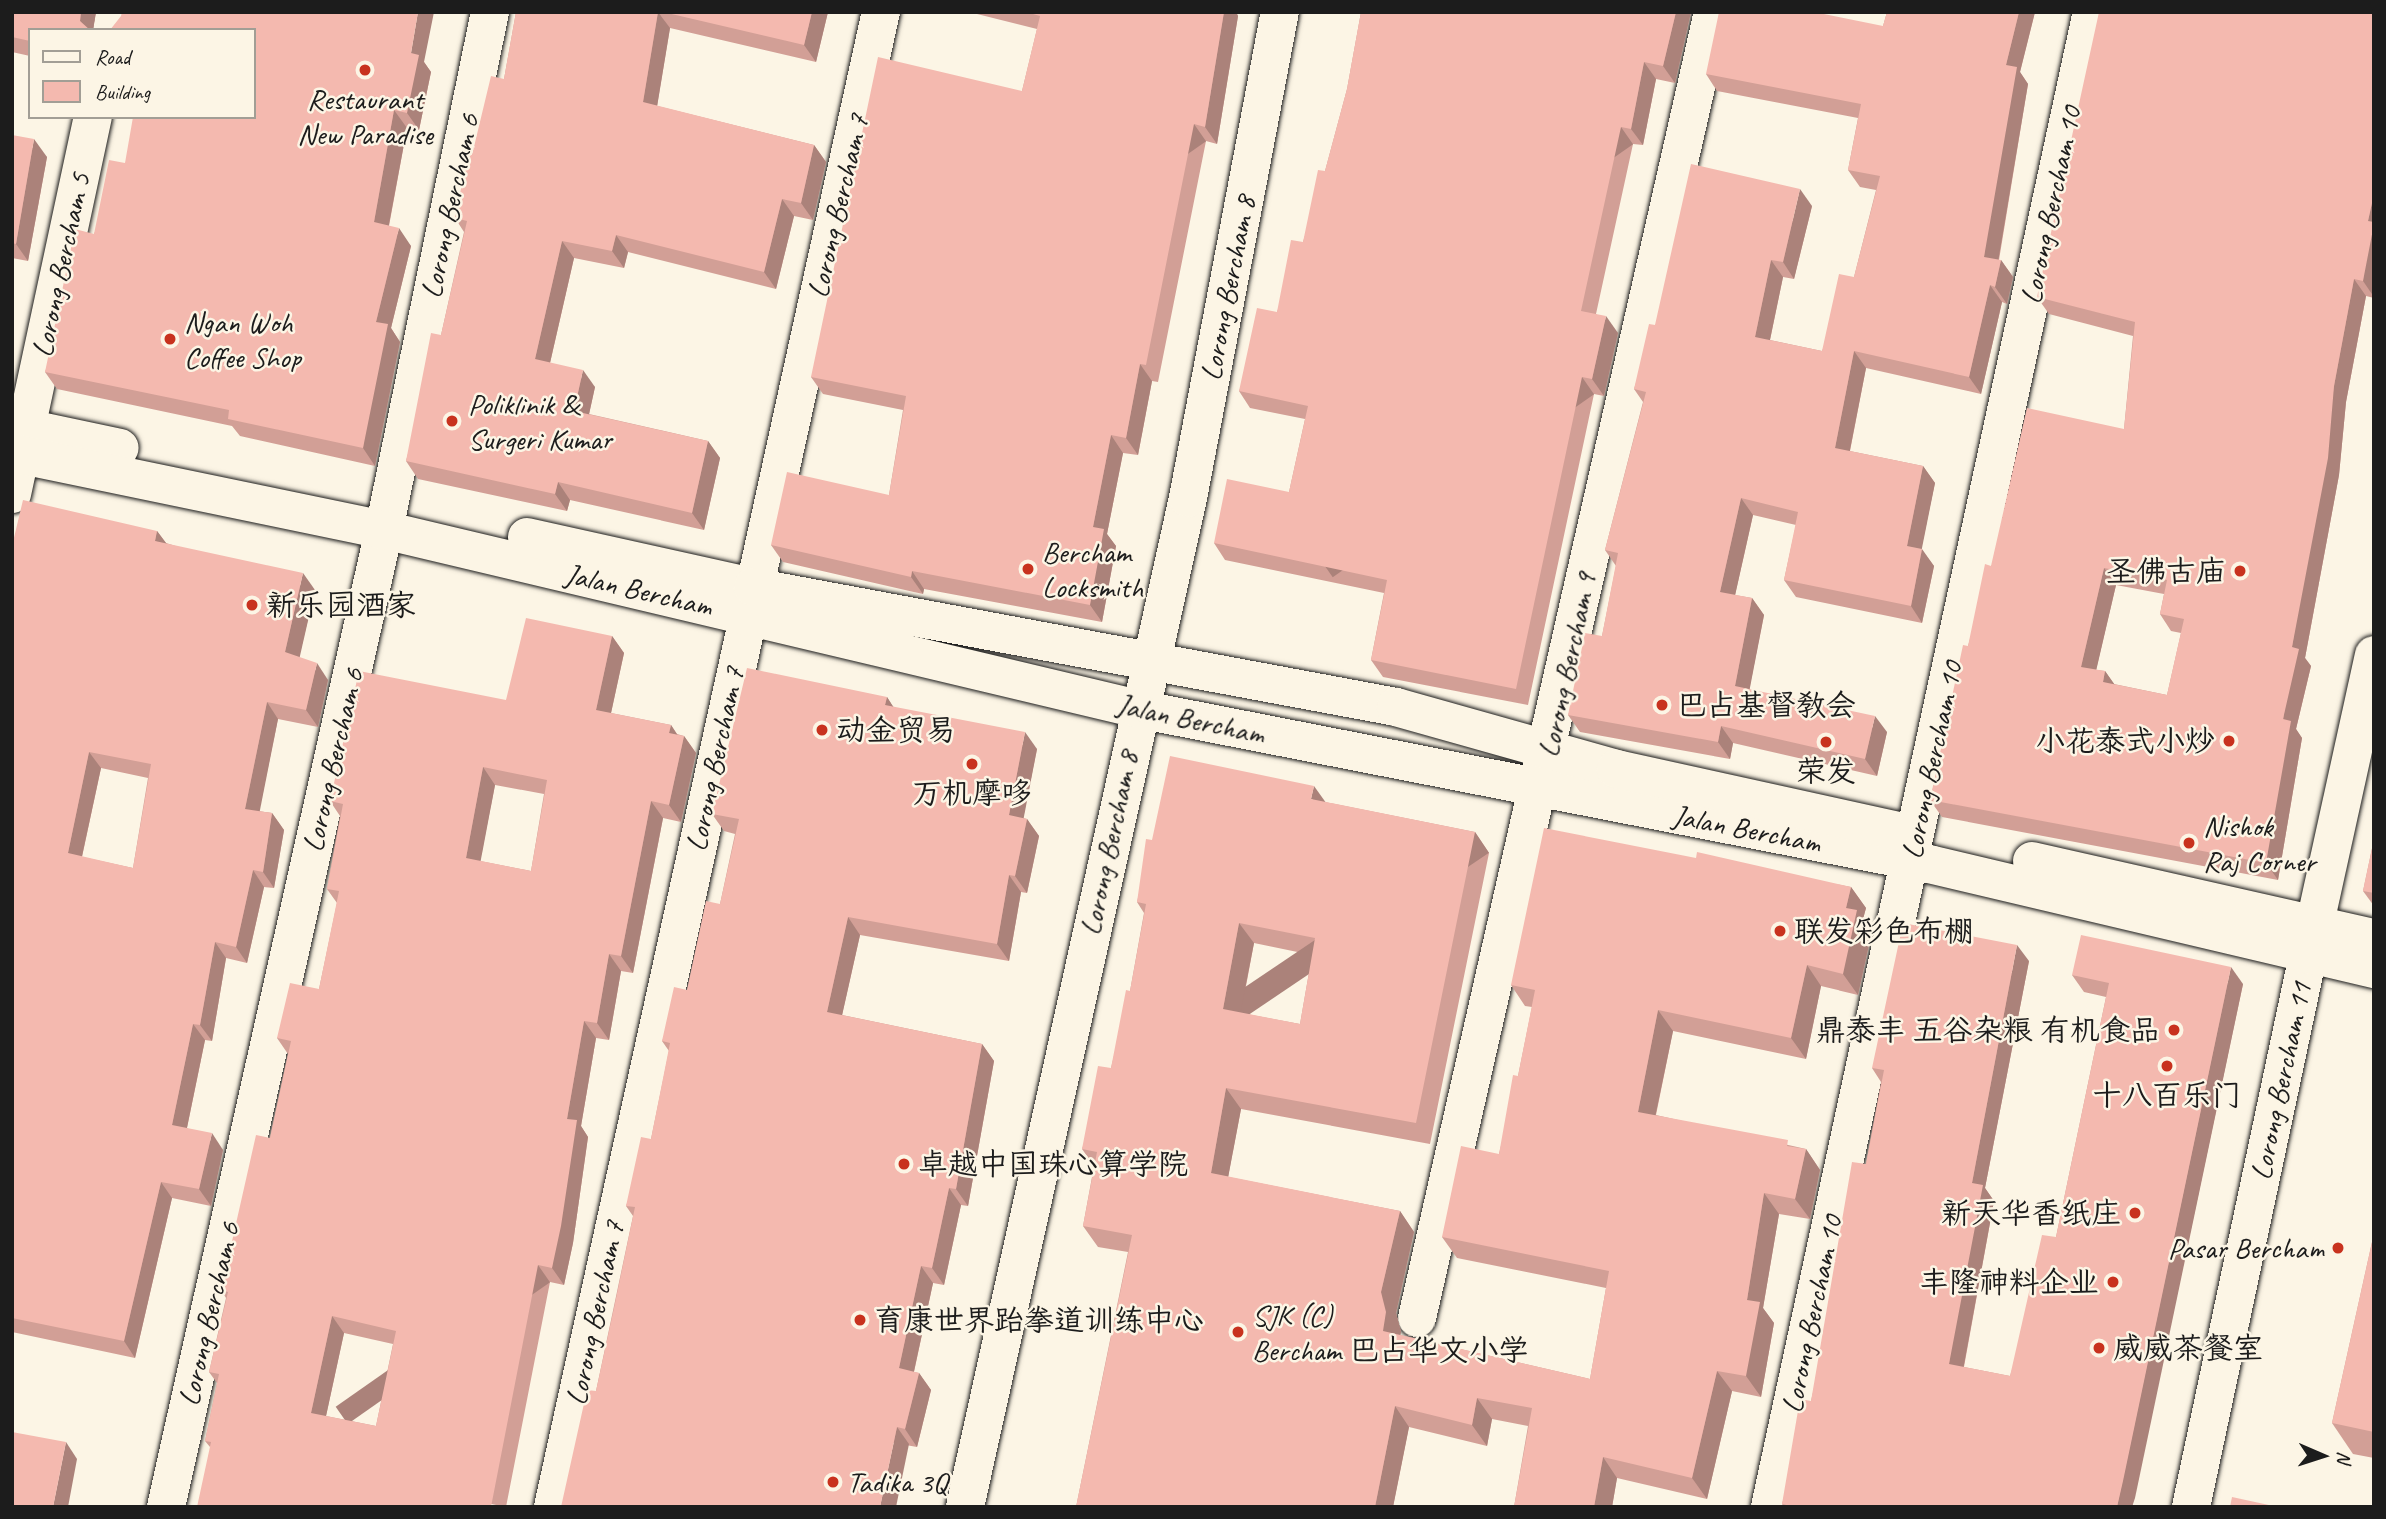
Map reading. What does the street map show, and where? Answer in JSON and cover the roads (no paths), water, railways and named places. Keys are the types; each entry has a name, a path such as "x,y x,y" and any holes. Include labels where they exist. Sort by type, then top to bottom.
{"street":[{"name":"Lorong Bercham 6","path":"166,1507 386,518 490,12"},
{"name":"Lorong Bercham 7","path":"553,1507 749,601 881,12"},
{"name":"Lorong Bercham 8","path":"965,1507 1138,709 1188,498 1280,12"},
{"name":"Lorong Bercham 9","path":"1417,1318 1539,790 1713,12"},
{"name":"Lorong Bercham 10","path":"1770,1507 2092,12"},
{"name":"Lorong Bercham 5","path":"12,494 18,440 93,119"},
{"name":"Jalan Bercham","path":"18,440 386,518 749,601 1138,709 1539,790 1914,848"},
{"name":"Jalan Bercham","path":"749,601 1150,658 1396,707 1914,848 2312,940 2374,969"},
{"name":"Lorong Bercham 11","path":"2191,1507 2374,655"},
{"name":"Jalan Bercham","path":"2312,940 2374,938"}],"place":[{"name":"Restaurant New Paradise","path":"365,70"},
{"name":"Ngan Woh Coffee Shop","path":"170,339"},
{"name":"Poliklinik & Surgeri Kumar","path":"452,421"},
{"name":"Bercham Locksmith","path":"1028,569"},
{"name":"圣佛古庙","path":"2240,571"},
{"name":"新乐园酒家","path":"252,605"},
{"name":"巴占基督教会","path":"1662,705"},
{"name":"动金贸易","path":"822,730"},
{"name":"小花泰式小炒","path":"2229,741"},
{"name":"荣发","path":"1826,742"},
{"name":"万机摩哆","path":"972,764"},
{"name":"Nishok Raj Corner","path":"2189,843"},
{"name":"联发彩色布棚","path":"1780,931"},
{"name":"鼎泰丰 五谷杂粮 有机食品","path":"2174,1030"},
{"name":"十八百乐门","path":"2167,1066"},
{"name":"卓越中国珠心算学院","path":"904,1164"},
{"name":"新天华香纸庄","path":"2135,1213"},
{"name":"Pasar Bercham","path":"2338,1248"},
{"name":"丰隆神料企业","path":"2113,1282"},
{"name":"育康世界跆拳道训练中心","path":"860,1320"},
{"name":"SJK (C) Bercham 巴占华文小学","path":"1238,1332"},
{"name":"威威茶餐室","path":"2099,1348"},
{"name":"Tadika 3Q","path":"833,1482"}]}
